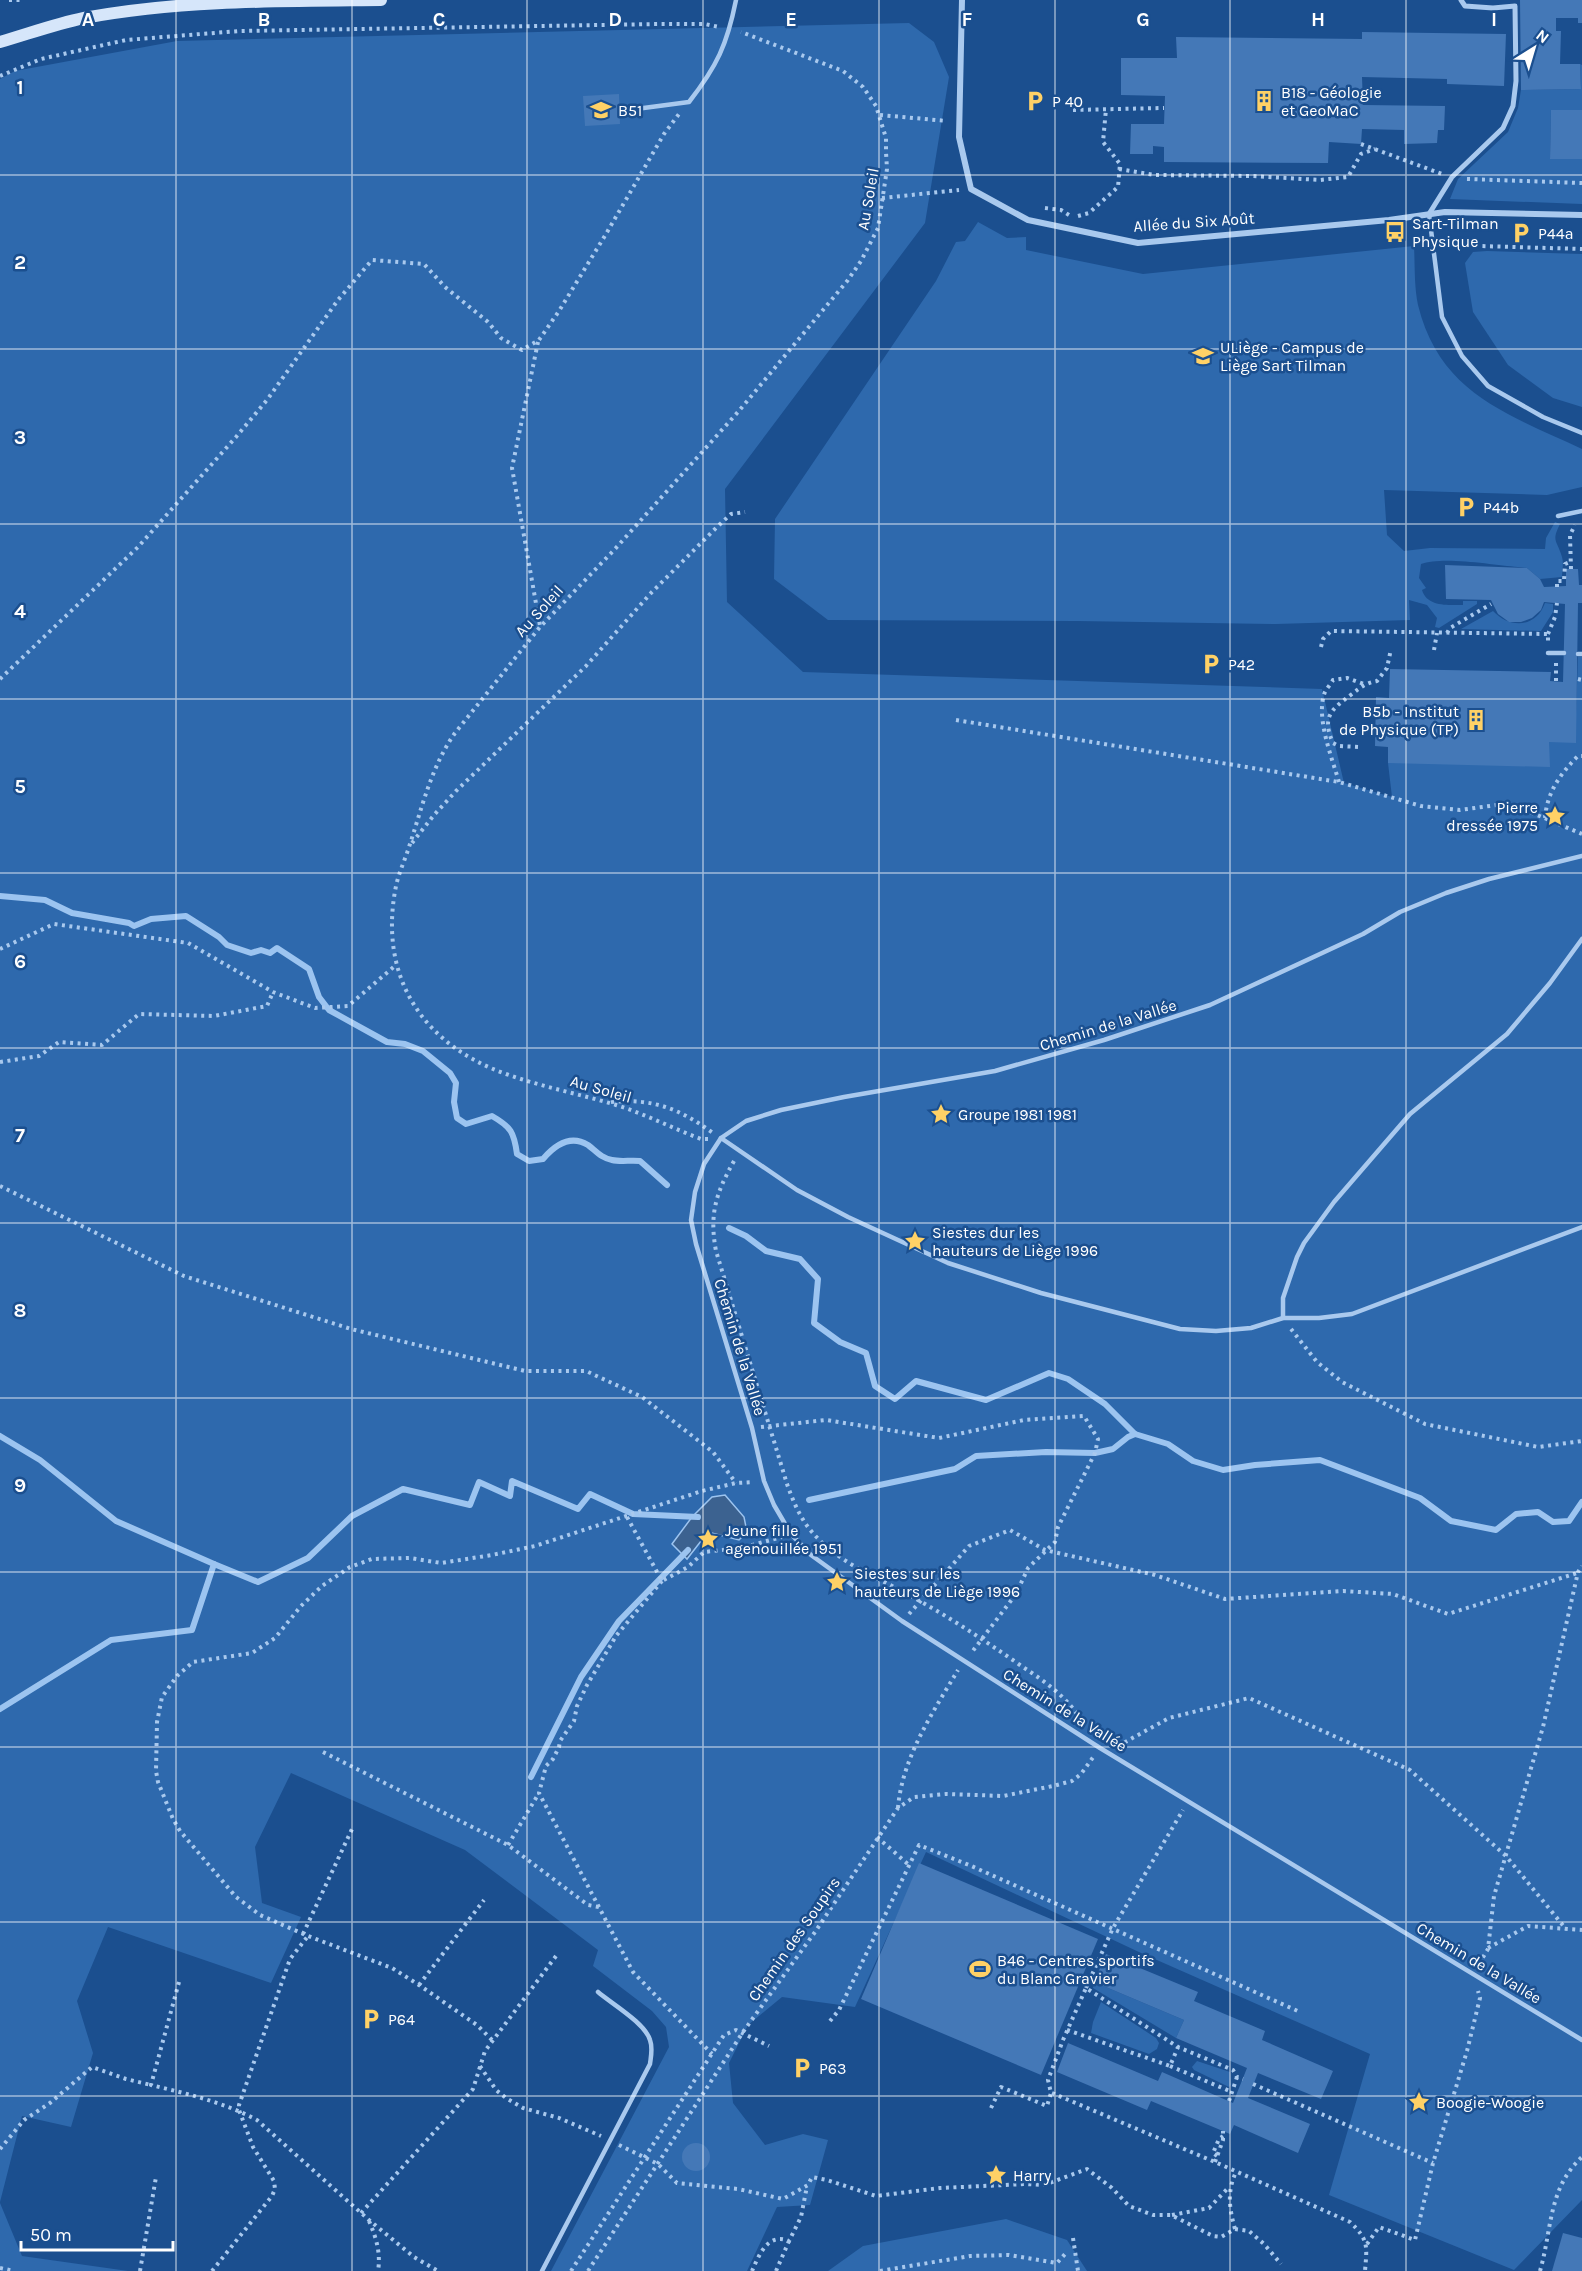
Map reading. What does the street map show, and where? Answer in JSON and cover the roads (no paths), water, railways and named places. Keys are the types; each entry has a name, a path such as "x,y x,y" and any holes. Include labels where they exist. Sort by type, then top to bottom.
{"main road":[{"path":"0,42 84,18 135,10 188,5 381,0"}],"street":[{"name":"Allée du Six Août","path":"962,0 959,137 971,189 1028,220 1138,243 1389,220 1445,212 1582,215"},
{"path":"1429,214 1452,177 1503,128 1513,106 1516,81 1515,6 1493,8 1465,6 1461,0"}],"lane":[{"path":"636,109 689,102 720,56 730,29 736,0"},
{"path":"1429,214 1442,317 1462,356 1488,387 1543,417 1582,433"},
{"path":"1558,516 1582,511"},
{"path":"1548,653 1564,653"},
{"name":"Chemin de la Vallée","path":"1582,856 1489,879 1446,893 1400,912 1363,934 1210,1005 1104,1040 995,1071 781,1110 746,1121 721,1138 704,1164 695,1192 691,1220 696,1244 752,1428 764,1481 774,1505 791,1534 811,1555 902,1622 1100,1748 1582,2040"},
{"path":"1283,1318 1283,1298 1296,1257 1334,1202 1410,1114 1507,1034 1582,939"},
{"path":"721,1138 797,1190 895,1240 948,1263 1041,1293 1180,1329 1216,1331 1251,1328 1283,1318 1319,1318 1352,1314 1582,1227"},
{"path":"542,2271 650,2064 652,2052 650,2040 643,2028 597,1992"}],"waterway":[{"path":"0,896 45,900 72,913 129,923 134,926 151,919 186,916 219,937 227,945 251,953 261,950 270,953 277,948 309,969 319,997 329,1010 387,1042 405,1044 423,1051 450,1073 456,1083 454,1102 457,1118 466,1124 492,1116 504,1123 513,1135 517,1154 529,1161 543,1159 563,1143 581,1142 608,1159 640,1161 667,1185"},
{"path":"729,1228 746,1236 766,1251 800,1259 818,1279 814,1323 840,1342 866,1353 875,1386 895,1399 916,1381 986,1400 1049,1373 1068,1379 1105,1404 1135,1434 1168,1444 1193,1461 1223,1470 1320,1460 1420,1498 1451,1521 1496,1530 1516,1514 1538,1512 1553,1522 1569,1521 1582,1502"},
{"path":"809,1500 955,1469 976,1456 1046,1452 1095,1453 1113,1449 1135,1434"},
{"path":"0,1436 40,1460 116,1521 214,1564"},
{"path":"0,1709 111,1640 192,1630 214,1564 258,1582 308,1558 352,1516 403,1489 470,1505 479,1482 510,1496 512,1481 578,1509 590,1494 633,1514 698,1517"},
{"path":"531,1777 581,1677 619,1621 688,1550"}],"place":[{"name":"P 40","path":"1035,101"},
{"name":"B18 - Géologie et GeoMaC","path":"1264,101"},
{"name":"B51","path":"601,110"},
{"name":"Sart-Tilman Physique","path":"1395,232"},
{"name":"P44a","path":"1521,233"},
{"name":"ULiège - Campus de Liège Sart Tilman","path":"1203,356"},
{"name":"P44b","path":"1466,507"},
{"name":"P42","path":"1211,664"},
{"name":"B5b - Institut de Physique (TP)","path":"1476,720"},
{"name":"Pierre dressée 1975","path":"1555,816"},
{"name":"Groupe 1981 1981","path":"941,1114"},
{"name":"Siestes dur les hauteurs de Liège 1996","path":"915,1241"},
{"name":"Jeune fille agenouillée 1951","path":"708,1539"},
{"name":"Siestes sur les hauteurs de Liège 1996","path":"837,1582"},
{"name":"B46 - Centres sportifs du Blanc Gravier","path":"980,1969"},
{"name":"P64","path":"371,2019"},
{"name":"P63","path":"802,2068"},
{"name":"Boogie-Woogie","path":"1419,2102"},
{"name":"Harry","path":"996,2175"}]}
